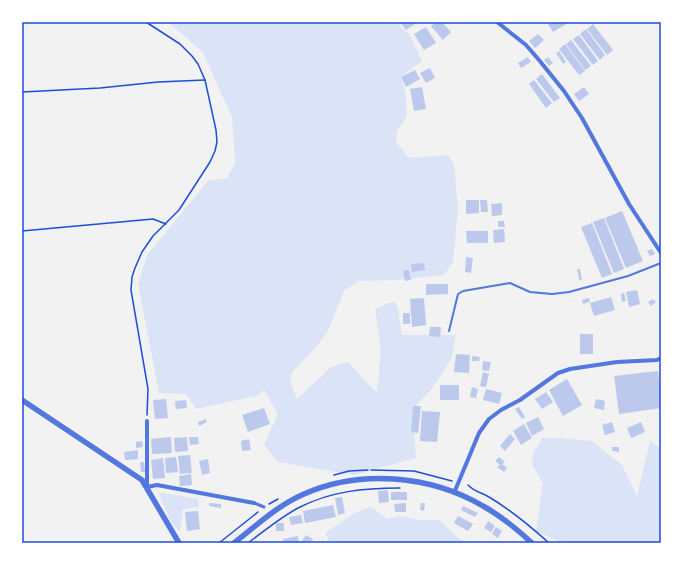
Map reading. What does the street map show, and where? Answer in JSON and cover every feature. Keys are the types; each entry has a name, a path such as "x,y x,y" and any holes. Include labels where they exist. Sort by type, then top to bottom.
{"street":[{"path":"497,22 526,46 564,91 582,118 629,204 661,254"},
{"path":"454,493 479,433 489,419 501,410 533,392 558,373 570,369 617,362 657,360 661,358"},
{"path":"22,400 140,478 147,487 179,543"},
{"path":"147,420 147,487"},
{"path":"234,543 284,504 304,494 330,485 355,480 377,478 396,479 419,483 454,493 483,505 503,518 532,543"},
{"path":"147,487 157,485 254,503 264,507"}],"lane":[{"path":"448,331 458,294 463,291 510,283 530,292 552,294 569,292 628,276 661,263"}],"path":[{"path":"146,22 180,44 192,56 202,71 216,130 217,142 210,162 179,210 148,242 132,277 131,290 148,389 147,420"},
{"path":"22,92 205,80"},
{"path":"22,231 153,219 166,224"},
{"path":"468,485 475,492 488,496 525,521 549,543"},
{"path":"248,543 264,530 298,508 335,494 368,488 405,488"}],"shaded area":[{"path":"168,22 396,22 411,37 422,61 401,77 406,96 407,116 397,131 396,142 409,158 448,155 454,164 458,209 453,262 444,275 396,280 359,281 344,291 328,331 292,373 290,380 297,399 331,367 348,362 377,392 381,350 375,309 394,301 398,308 402,335 456,335 452,358 431,390 413,409 416,458 354,475 278,462 264,445 278,414 264,390 256,396 196,409 186,394 159,393 138,284 147,255 208,181 227,178 235,163 232,117 202,51"},
{"path":"542,438 592,441 622,465 637,496 650,441 661,449 661,543 563,543 536,531 543,484 532,464 534,452"},
{"path":"158,492 198,499 199,507 183,509 180,532 170,520"},
{"path":"370,507 388,519 399,516 419,520 439,520 459,539 470,543 330,543 325,533 355,513"}],"building":[{"path":"400,22 418,22 406,30"},
{"path":"436,22 442,22 451,32 443,40 431,26"},
{"path":"551,22 568,23 553,32 548,24"},
{"path":"593,24 613,50 607,55 587,29"},
{"path":"426,27 436,43 424,50 414,34"},
{"path":"586,29 605,55 600,60 580,34"},
{"path":"538,34 544,40 535,48 529,41"},
{"path":"579,35 598,61 593,65 573,39"},
{"path":"571,40 591,66 585,70 566,44"},
{"path":"565,44 585,71 579,75 559,49"},
{"path":"559,51 566,62 563,64 556,53"},
{"path":"528,57 531,62 521,68 518,63"},
{"path":"548,57 553,63 549,66 544,60"},
{"path":"430,68 435,78 426,83 420,73"},
{"path":"415,70 420,79 406,87 401,77"},
{"path":"542,74 560,98 554,102 536,79"},
{"path":"534,80 552,103 546,108 529,84"},
{"path":"422,87 426,109 414,111 410,89"},
{"path":"584,87 589,94 579,101 574,94"},
{"path":"466,200 479,200 479,213 466,214"},
{"path":"480,200 487,200 488,212 481,212"},
{"path":"502,203 502,215 492,216 491,204"},
{"path":"622,211 643,261 626,268 605,218"},
{"path":"604,218 624,269 614,273 593,222"},
{"path":"498,221 504,221 505,227 498,227"},
{"path":"592,223 612,274 602,278 581,227"},
{"path":"504,229 505,242 494,243 493,230"},
{"path":"466,231 488,231 488,243 467,243"},
{"path":"652,249 655,254 650,256 647,251"},
{"path":"466,257 473,258 471,273 465,272"},
{"path":"424,263 425,270 412,272 411,264"},
{"path":"577,269 580,269 582,280 579,280"},
{"path":"409,270 411,280 405,281 403,271"},
{"path":"426,284 448,284 448,294 426,295"},
{"path":"637,290 640,304 629,307 626,292"},
{"path":"624,293 626,301 622,302 621,294"},
{"path":"611,297 615,310 594,316 590,303"},
{"path":"424,298 426,325 412,327 410,299"},
{"path":"589,298 590,302 583,304 582,300"},
{"path":"653,299 656,302 651,306 648,302"},
{"path":"403,313 410,313 410,324 403,324"},
{"path":"430,327 441,327 440,337 429,336"},
{"path":"580,334 593,334 593,354 580,354"},
{"path":"456,354 470,355 469,373 454,372"},
{"path":"472,356 480,357 479,361 472,361"},
{"path":"483,361 491,362 489,371 482,370"},
{"path":"658,371 661,393 661,408 619,414 614,376"},
{"path":"483,372 489,374 486,387 480,386"},
{"path":"567,379 582,405 563,416 549,390"},
{"path":"440,385 459,385 459,400 440,400"},
{"path":"472,387 478,389 476,398 470,397"},
{"path":"486,389 502,393 499,404 483,400"},
{"path":"546,392 553,402 542,409 535,399"},
{"path":"166,399 168,418 155,419 153,400"},
{"path":"596,399 605,401 604,410 594,408"},
{"path":"186,400 187,408 176,409 175,401"},
{"path":"413,406 421,406 418,433 411,432"},
{"path":"519,407 525,417 522,419 515,409"},
{"path":"264,408 270,424 248,432 242,415"},
{"path":"422,411 440,412 437,442 420,441"},
{"path":"538,417 544,429 532,436 526,423"},
{"path":"206,419 207,422 199,426 198,422"},
{"path":"612,422 615,432 605,435 602,425"},
{"path":"641,422 645,432 631,438 627,428"},
{"path":"524,424 532,438 521,445 513,431"},
{"path":"510,434 515,439 505,451 500,446"},
{"path":"171,437 172,453 152,454 151,439"},
{"path":"187,437 188,451 175,452 174,438"},
{"path":"189,437 198,437 199,444 190,445"},
{"path":"249,439 251,450 242,451 241,441"},
{"path":"142,441 143,447 136,448 136,442"},
{"path":"612,447 619,447 619,452 612,451"},
{"path":"138,450 138,459 125,460 124,452"},
{"path":"190,455 192,473 180,474 178,456"},
{"path":"176,457 178,472 166,473 165,458"},
{"path":"499,457 505,462 502,464 507,468 504,472 497,467 500,465 495,461"},
{"path":"163,458 165,478 153,479 151,460"},
{"path":"208,459 210,473 202,475 199,461"},
{"path":"140,462 144,462 145,472 141,472"},
{"path":"191,474 192,485 180,486 179,476"},
{"path":"388,490 389,502 379,503 378,491"},
{"path":"391,492 407,492 407,500 391,500"},
{"path":"342,497 345,513 338,515 335,498"},
{"path":"209,503 221,504 221,508 209,506"},
{"path":"406,503 406,512 395,512 394,504"},
{"path":"421,503 425,503 424,511 420,510"},
{"path":"333,505 336,517 305,523 303,511"},
{"path":"463,506 478,513 475,517 461,510"},
{"path":"198,511 200,529 187,531 185,512"},
{"path":"301,515 303,523 291,525 289,517"},
{"path":"458,516 473,524 468,531 454,523"},
{"path":"488,521 495,526 491,532 484,528"},
{"path":"276,523 284,523 284,531 276,531"},
{"path":"496,527 502,531 498,538 492,534"},
{"path":"306,535 313,539 310,543 300,543"},
{"path":"298,536 299,542 284,543 283,539"}]}
